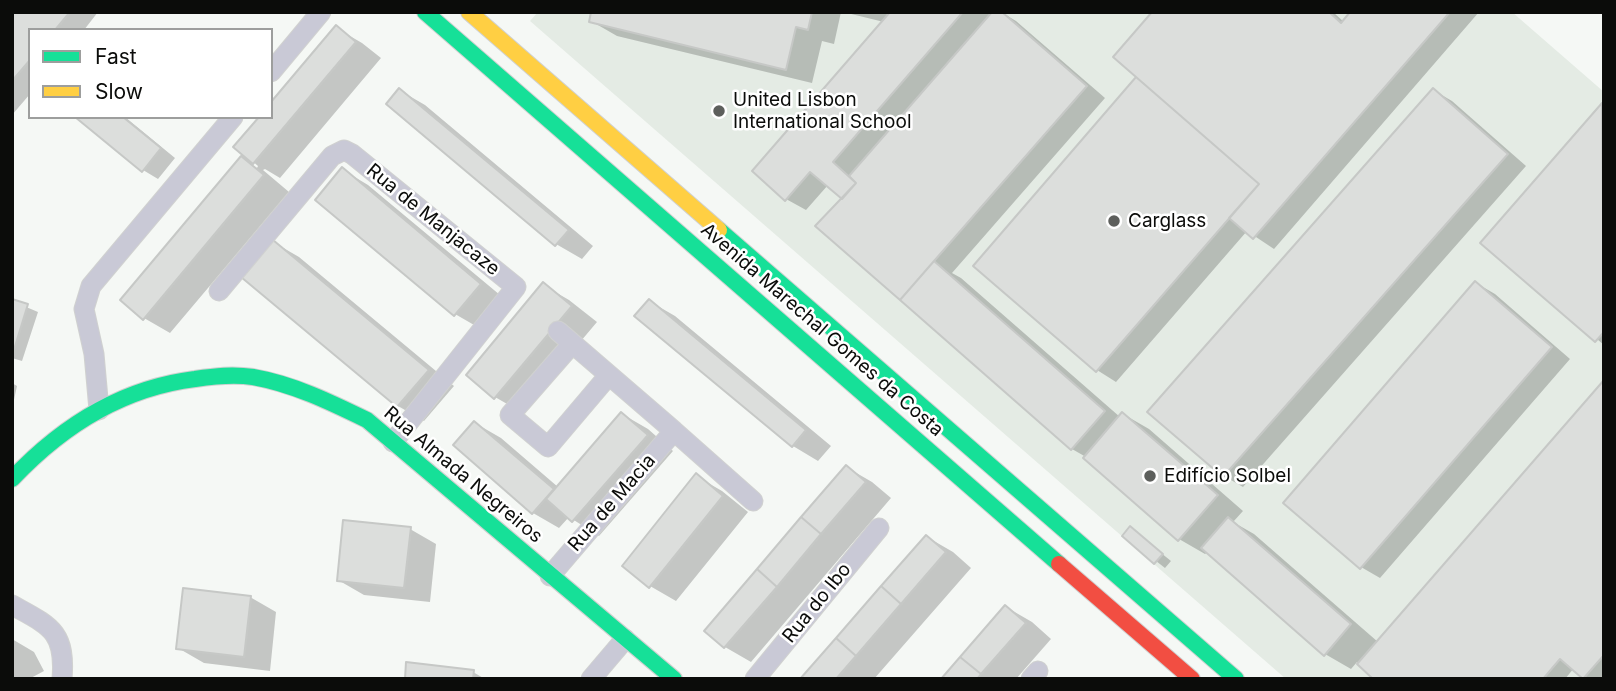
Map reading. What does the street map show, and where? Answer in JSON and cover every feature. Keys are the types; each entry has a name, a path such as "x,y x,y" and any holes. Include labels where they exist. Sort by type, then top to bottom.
{"main road":[{"name":"Avenida Marechal Gomes da Costa","path":"425,12 1192,679"},
{"name":"Avenida Marechal Gomes da Costa","path":"469,12 1236,679"},
{"name":"Rua Almada Negreiros","path":"12,479 53,440 99,410 164,383 231,375 269,380 310,392 367,420 674,679"}],"street":[{"path":"273,70 321,12"},
{"path":"99,410 94,354 85,309 91,286 231,119"},
{"name":"Rua de Manjacaze","path":"219,291 332,156 344,150 516,287 393,442"},
{"path":"609,375 548,447 510,415 565,337 674,431 753,501"},
{"name":"Rua de Macia","path":"550,576 674,431"},
{"name":"Rua do Ibo","path":"755,679 879,528"},
{"path":"12,605 49,626 61,644 62,679"},
{"path":"591,679 625,639"}],"shaded area":[{"path":"538,12 1512,12 1604,92 1604,679 1286,679 530,21"}],"building":[{"path":"12,12 70,12 57,28 28,28 28,62 12,81"},
{"path":"591,12 812,12 808,30 796,27 786,70 589,22"},
{"path":"890,12 963,12 833,162 856,183 842,199 810,172 785,201 752,171"},
{"path":"992,12 1002,12 1087,86 900,300 815,226 856,183 849,176"},
{"path":"1152,12 1329,12 1341,23 1350,12 1450,12 1253,239 1229,218 1259,184 1113,57"},
{"path":"336,25 356,42 253,164 233,147 257,119 273,119 273,100"},
{"path":"1136,77 1259,184 1096,372 973,266"},
{"path":"399,88 569,230 555,246 386,104"},
{"path":"1433,88 1508,154 1223,477 1147,412"},
{"path":"1602,103 1604,332 1595,342 1480,243"},
{"path":"77,119 125,119 161,148 142,172"},
{"path":"241,156 264,175 143,320 120,300"},
{"path":"342,167 481,284 454,316 315,200"},
{"path":"273,240 429,370 397,407 241,277"},
{"path":"934,261 1105,411 1071,450 900,300"},
{"path":"1475,281 1552,347 1360,569 1283,503"},
{"path":"543,282 572,306 494,399 466,375"},
{"path":"12,299 28,304 12,356"},
{"path":"649,299 806,430 792,447 634,316"},
{"path":"1604,380 1604,655 1583,679 1560,659 1543,679 1373,679 1357,664"},
{"path":"621,412 648,435 572,522 546,499"},
{"name":"Edifício Solbel","path":"1122,412 1218,495 1178,541 1083,458"},
{"path":"474,421 554,489 532,514 453,445"},
{"path":"846,465 866,482 821,534 801,517"},
{"path":"696,473 723,496 649,588 622,566"},
{"path":"801,517 821,534 777,587 757,569"},
{"path":"1228,517 1351,624 1324,656 1201,548"},
{"path":"343,520 411,527 404,588 337,581"},
{"path":"1130,526 1163,554 1154,564 1122,536"},
{"path":"926,535 946,552 901,604 881,586"},
{"path":"757,569 777,587 724,648 704,631"},
{"path":"881,586 901,604 856,656 836,638"},
{"path":"183,588 251,596 244,657 176,649"},
{"path":"1005,605 1026,623 981,674 960,657"},
{"path":"836,638 856,656 836,679 800,679"},
{"path":"960,657 981,674 977,679 941,679"},
{"path":"406,662 474,670 473,679 405,679"}],"traffic: fast":[{"path":"425,12 1059,564"},
{"path":"719,230 1236,679"},
{"path":"12,479 51,442 73,426 95,412 143,391 168,384 224,376 253,377 282,384 367,420 674,679"}],"traffic: slow":[{"path":"469,12 719,230"}],"traffic: jam":[{"path":"1059,564 1192,679"}],"place":[{"name":"United Lisbon International School","path":"719,111"},
{"name":"Carglass","path":"1114,221"},
{"name":"Edifício Solbel","path":"1150,476"}]}
